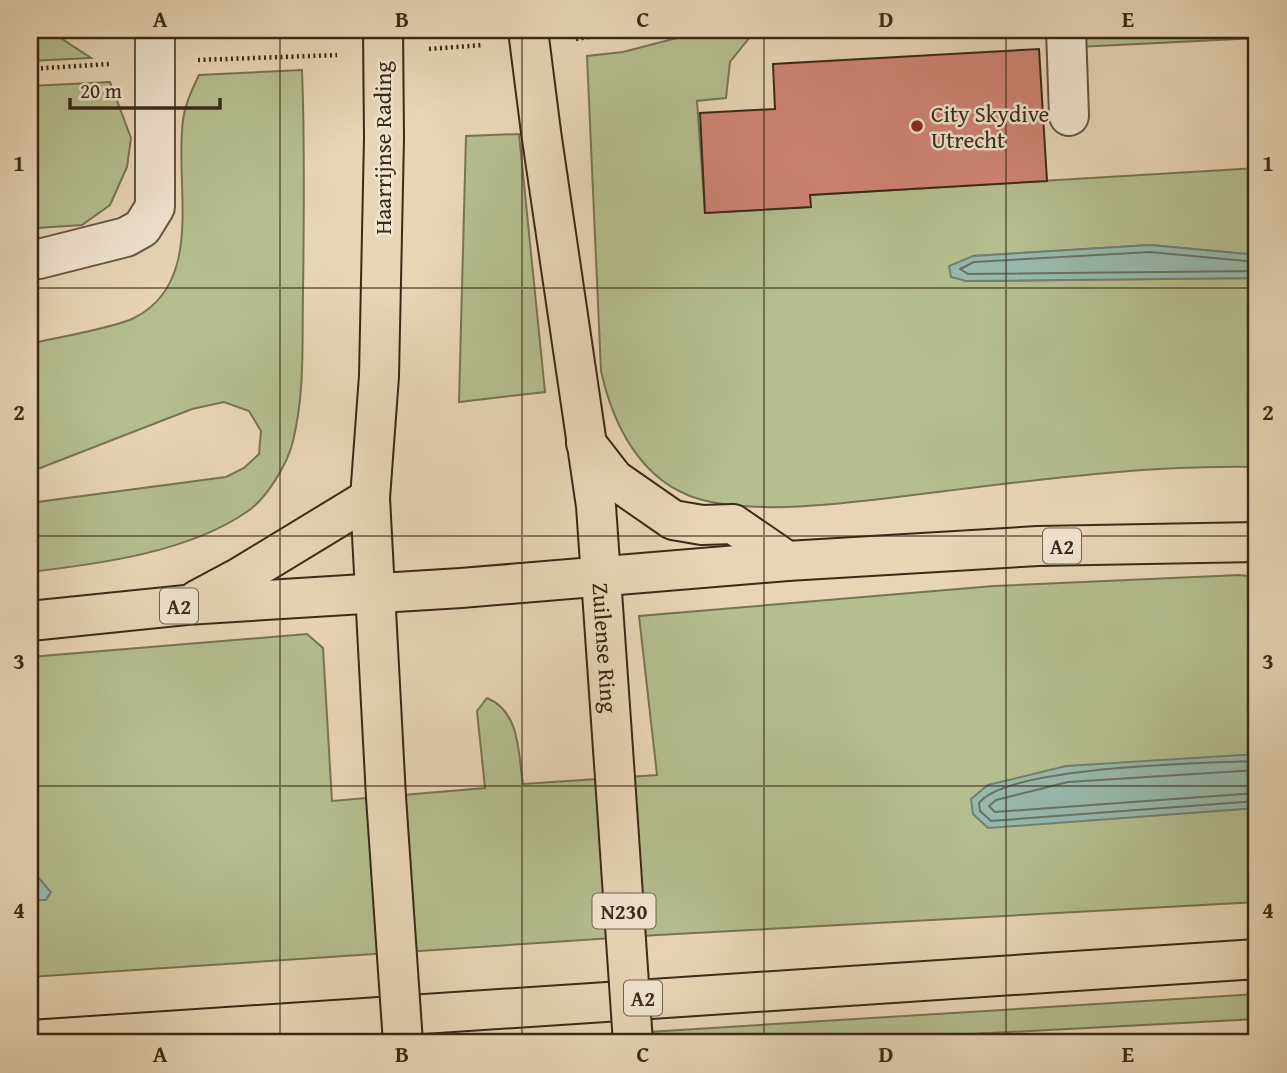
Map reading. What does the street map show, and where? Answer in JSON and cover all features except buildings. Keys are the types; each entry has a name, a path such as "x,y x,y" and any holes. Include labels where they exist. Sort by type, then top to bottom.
{"main road":[{"name":"Haarrijnse Rading","path":"370,498 379,376 384,138 383,30"},
{"name":"Zuilense Ring","path":"528,30 596,506 633,1043"},
{"path":"586,443 614,479 673,520 702,525 733,524 787,561"},
{"path":"370,498 373,594 403,1043"},
{"name":"A2","path":"186,605 240,577 370,498"},
{"name":"A2","path":"30,621 186,605 373,594 787,561 1038,546 1257,542"},
{"name":"A2","path":"30,1040 1257,959"}],"lane":[{"path":"39,259 126,237 142,228 155,207 155,30"},
{"path":"1066,30 1069,116"}],"path":[{"path":"573,39 629,30"},
{"path":"423,49 491,45"},
{"path":"301,57 342,54"}],"green space":[{"path":"30,30 56,35 91,58 30,61"},
{"path":"1078,30 1257,30 1257,38 1078,47"},
{"path":"754,32 730,62 726,98 697,101 705,213 810,207 810,195 1257,168 1257,255 1150,245 973,256 967,281 1257,278 1257,467 1101,473 855,502 788,507 755,507 699,499 679,491 661,479 633,449 622,431 601,371 587,56 623,52 692,34"},
{"path":"302,70 302,367 297,423 282,469 269,489 248,511 199,537 143,554 30,572 30,503 226,477 244,468 259,454 261,431 249,411 224,402 192,409 30,472 30,344 134,318 156,302 171,281 179,257 182,230 183,120 199,75"},
{"path":"110,82 131,138 127,167 110,205 82,225 37,228 30,224 30,86"},
{"path":"519,134 545,392 459,402 466,136"},
{"path":"1239,575 1257,577 1257,902 658,935 30,977 30,657 307,634 323,648 332,801 485,788 477,711 487,698 498,704 512,723 523,784 657,775 639,616 994,586"},
{"path":"1257,994 1257,1019 802,1043 471,1043"}],"water":[{"path":"1150,245 1257,255 1257,278 966,281 951,277 949,266 973,256"},
{"path":"1257,754 1257,808 988,828 973,814 971,799 988,785 1066,766"},
{"path":"30,868 51,892 46,900 30,900"}],"place":[{"name":"City Skydive Utrecht","path":"917,126"}]}
